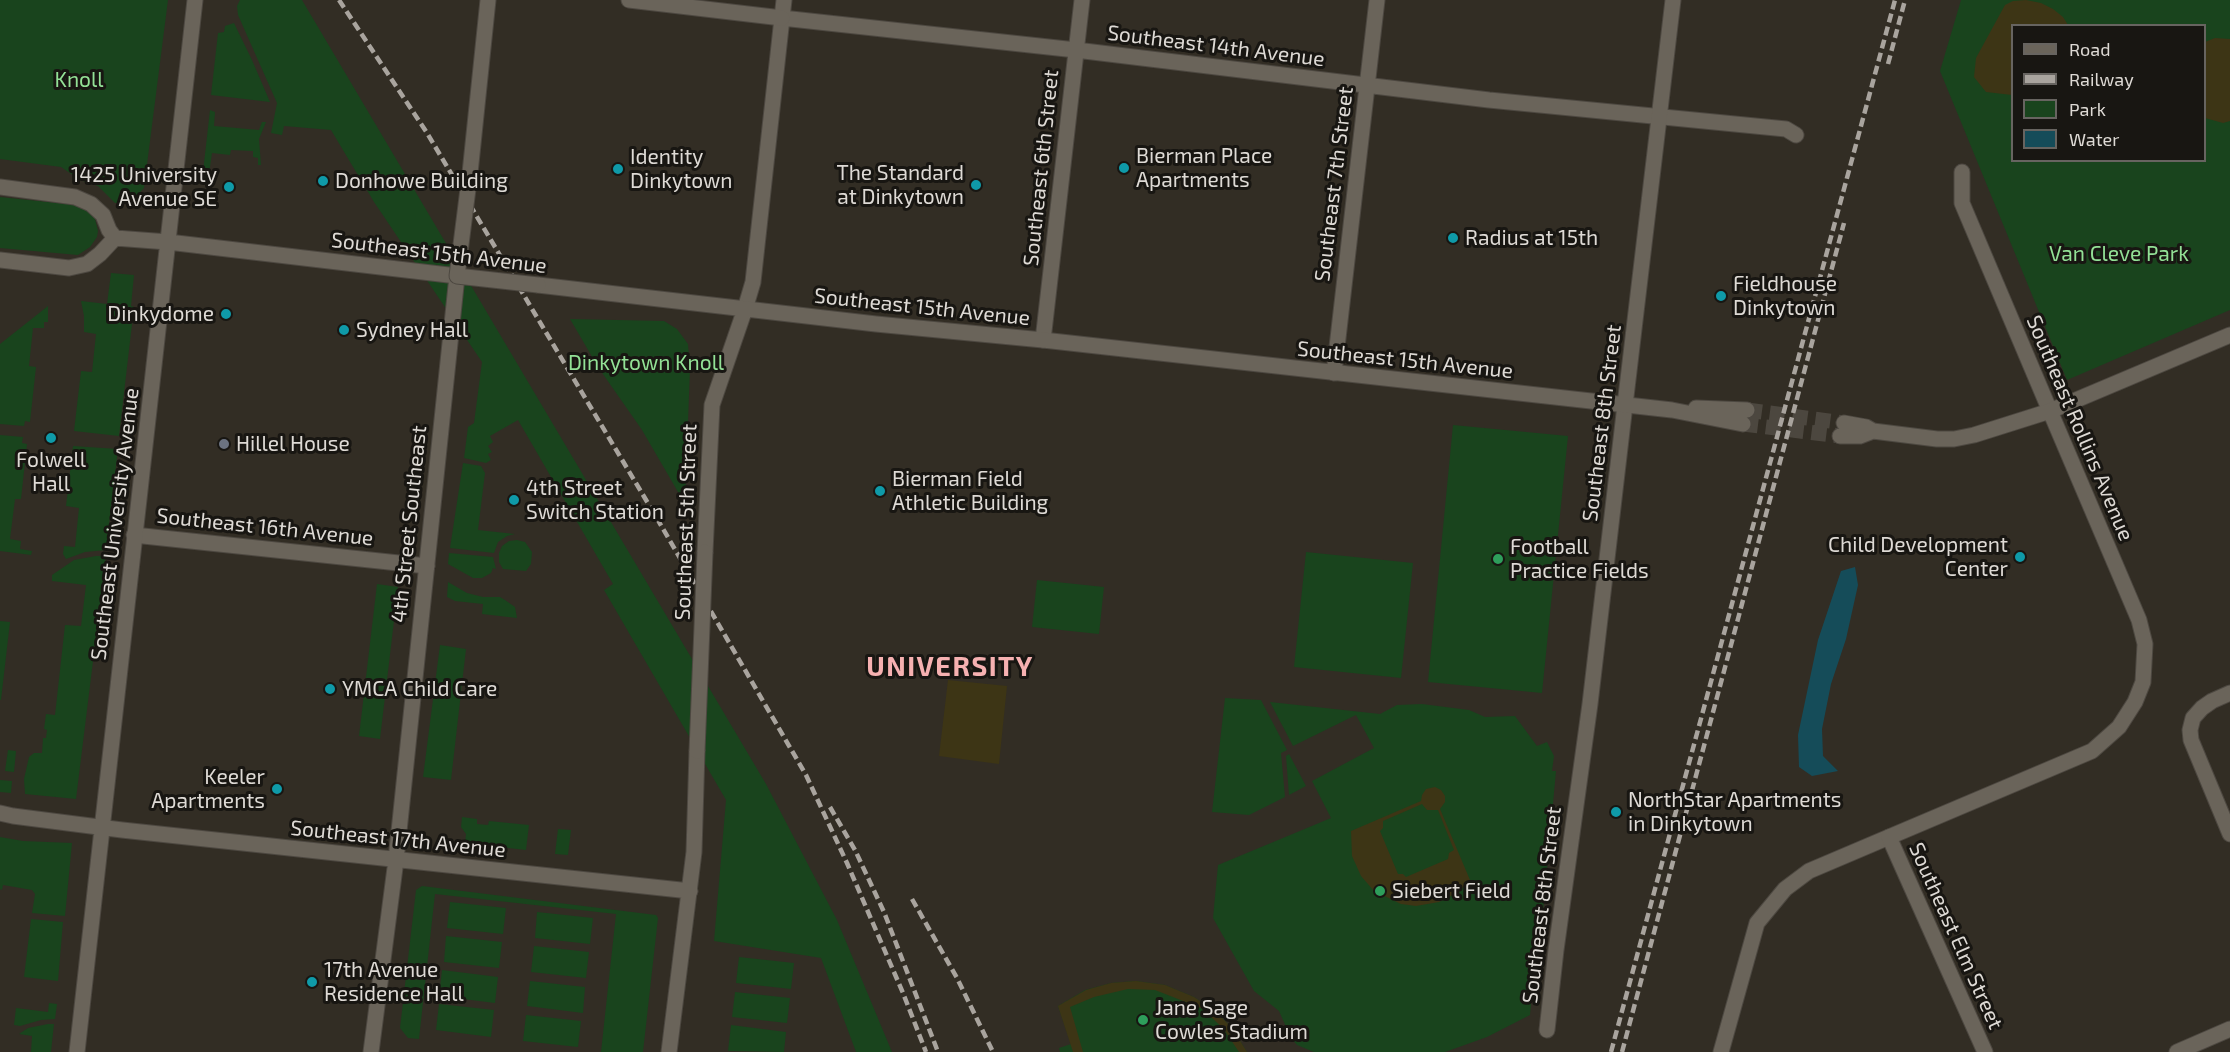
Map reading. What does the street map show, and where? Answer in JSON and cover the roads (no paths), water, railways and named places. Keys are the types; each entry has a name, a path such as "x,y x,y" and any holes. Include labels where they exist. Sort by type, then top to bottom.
{"street":[{"name":"Southeast University Avenue","path":"77,1052 195,0"},
{"name":"4th Street Southeast","path":"371,1052 396,860 418,630 427,566 488,0"},
{"name":"Southeast 14th Avenue","path":"629,0 1076,50 1367,86 1786,129 1796,135"},
{"name":"Southeast 5th Street","path":"669,1052 694,852 712,405 753,282 784,0"},
{"name":"Southeast 6th Street","path":"1043,340 1082,0"},
{"name":"Southeast 7th Street","path":"1334,373 1377,0"},
{"name":"Southeast 8th Street","path":"1547,1030 1590,704 1672,0"},
{"name":"Southeast Rollins Avenue","path":"1889,837 2092,751 2119,727 2135,702 2143,682 2145,644 2139,620 1962,203 1962,172"},
{"path":"0,187 75,197 91,204 103,215 115,238 87,264 69,268 0,260"},
{"name":"Southeast 15th Avenue","path":"115,238 168,242 745,309 1625,405 1672,410 1697,408 1745,417"},
{"path":"1842,430 1860,436 1873,431 1937,439 1954,439 1974,435 2050,411 2230,335"},
{"name":"Southeast 16th Avenue","path":"135,535 427,566"},
{"path":"2230,693 2212,701 2193,718 2190,730 2191,740 2230,834"},
{"name":"Southeast 17th Avenue","path":"0,813 102,827 690,891"},
{"path":"1722,1052 1757,923 1785,889 1809,872 1889,837"},
{"name":"Southeast Elm Street","path":"1889,837 1984,1052"},
{"path":"2177,1052 2230,1029"}],"water":[{"path":"1855,567 1858,585 1846,639 1831,684 1822,729 1823,756 1838,771 1812,776 1799,767 1798,735 1818,640 1841,571"}],"tunnel":[{"path":"1747,410 1844,423"},
{"path":"1743,424 1840,436"}],"railway":[{"path":"339,0 427,133 655,515 806,775 847,863 926,1052"},
{"path":"1611,1052 1895,0"},
{"path":"1888,64 1905,0"},
{"path":"1622,1052 1844,223"},
{"path":"830,807 855,850 884,912 938,1052"},
{"path":"912,899 957,978 993,1052"}],"place":[{"name":"Bierman Place Apartments","path":"1124,168"},
{"name":"Identity Dinkytown","path":"618,169"},
{"name":"Donhowe Building","path":"323,181"},
{"name":"The Standard at Dinkytown","path":"976,185"},
{"name":"1425 University Avenue SE","path":"229,187"},
{"name":"Radius at 15th","path":"1453,238"},
{"name":"Fieldhouse Dinkytown","path":"1721,296"},
{"name":"Dinkydome","path":"226,314"},
{"name":"Sydney Hall","path":"344,330"},
{"name":"Folwell Hall","path":"51,438"},
{"name":"Hillel House","path":"224,444"},
{"name":"Bierman Field Athletic Building","path":"880,491"},
{"name":"4th Street Switch Station","path":"514,500"},
{"name":"Child Development Center","path":"2020,557"},
{"name":"Football Practice Fields","path":"1498,559"},
{"name":"YMCA Child Care","path":"330,689"},
{"name":"Keeler Apartments","path":"277,789"},
{"name":"NorthStar Apartments in Dinkytown","path":"1616,812"},
{"name":"Siebert Field","path":"1380,891"},
{"name":"17th Avenue Residence Hall","path":"312,982"},
{"name":"Jane Sage Cowles Stadium","path":"1143,1020"}],"district":[{"name":"UNIVERSITY","path":"950,667"}],"park label":[{"name":"Knoll","path":"79,80"},
{"name":"Van Cleve Park","path":"2119,254"},
{"name":"Dinkytown Knoll","path":"646,363"}]}
